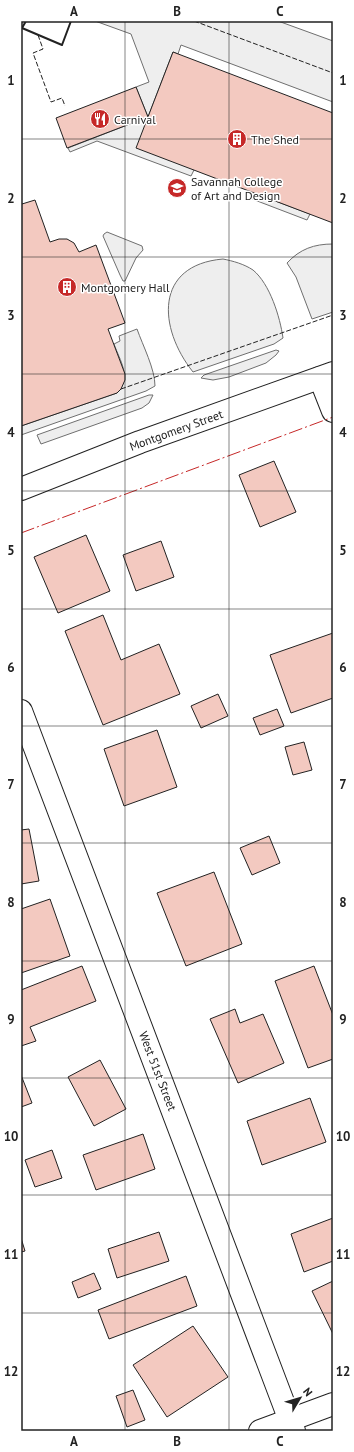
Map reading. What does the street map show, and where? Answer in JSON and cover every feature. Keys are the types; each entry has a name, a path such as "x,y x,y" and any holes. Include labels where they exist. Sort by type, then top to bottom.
{"street":[{"path":"327,376 333,411"},
{"name":"Montgomery Street","path":"21,489 140,442 327,376"},
{"name":"West 51st Street","path":"21,711 292,1425"},
{"path":"260,1431 292,1425 333,1404"}],"shaded area":[{"path":"95,21 278,21 333,41 333,102 181,45 178,54 173,52 148,117 136,87 149,82 131,34"},
{"path":"148,117 194,170 191,176 97,141 70,152 68,148"},
{"path":"254,193 310,214 307,220 252,199"},
{"path":"107,232 142,246 143,250 136,258 125,281 123,281 120,275 103,236"},
{"path":"333,244 333,312 312,319 296,277 287,263 297,254 308,248"},
{"path":"223,259 246,266 259,276 269,292 277,311 283,338 274,344 193,372 181,355 173,337 169,318 169,301 174,286 184,273 200,264"},
{"path":"137,329 151,365 155,386 146,391 21,435 21,426 117,393 124,381 124,375 122,363 114,344 120,341 119,336"},
{"path":"276,350 279,351 266,363 229,377 213,380 201,378 204,375"},
{"path":"149,395 153,395 149,403 142,408 41,444 37,435"}],"building":[{"name":"The Shed","path":"173,52 333,113 333,223 136,148"},
{"name":"Carnival","path":"136,87 148,117 67,148 56,118"},
{"name":"Montgomery Hall","path":"35,200 50,242 59,239 67,239 74,243 79,252 96,245 125,323 108,329 125,374 125,380 121,389 117,393 21,426 21,202 22,204"},
{"path":"274,461 296,512 260,527 239,475"},
{"path":"86,535 110,591 58,613 34,557"},
{"path":"161,541 174,577 136,591 123,555"},
{"path":"103,615 121,660 159,644 180,694 103,725 65,631"},
{"path":"333,633 333,698 291,713 270,655"},
{"path":"218,694 228,716 201,728 191,706"},
{"path":"277,709 284,726 260,735 253,718"},
{"path":"157,730 177,787 124,806 104,749"},
{"path":"304,742 312,770 293,775 285,747"},
{"path":"29,829 39,881 21,884 21,830"},
{"path":"269,836 280,863 252,875 240,848"},
{"path":"214,872 242,944 186,966 157,893"},
{"path":"50,899 70,956 21,973 21,909"},
{"path":"82,966 96,1001 30,1027 36,1041 21,1046 21,990"},
{"path":"314,966 333,1015 333,1059 308,1068 275,981"},
{"path":"235,1009 240,1023 263,1014 284,1063 238,1083 210,1019"},
{"path":"100,1060 126,1109 94,1126 68,1077"},
{"path":"21,1075 32,1103 21,1107"},
{"path":"310,1098 326,1142 262,1165 247,1121"},
{"path":"143,1134 155,1169 96,1190 83,1155"},
{"path":"52,1150 62,1178 35,1187 25,1160"},
{"path":"333,1218 333,1261 304,1272 291,1234"},
{"path":"159,1232 169,1261 117,1278 108,1249"},
{"path":"21,1238 25,1251 21,1252"},
{"path":"94,1273 101,1289 78,1298 72,1282"},
{"path":"186,1276 197,1306 109,1339 98,1310"},
{"path":"333,1281 333,1334 312,1291"},
{"path":"193,1326 228,1377 167,1417 133,1365"},
{"path":"133,1390 145,1420 127,1427 116,1396"}],"fence":[{"path":"194,21 333,73"},
{"path":"38,35 43,49 33,53 51,102 62,98 65,106"},
{"path":"121,389 333,315"}],"wall":[{"path":"26,21 22,28 62,45 71,21"}],"power":[{"path":"21,533 333,417"}],"place":[{"name":"Carnival","path":"100,119"},
{"name":"The Shed","path":"237,139"},
{"name":"Savannah College of Art and Design","path":"177,188"},
{"name":"Montgomery Hall","path":"67,287"}]}
